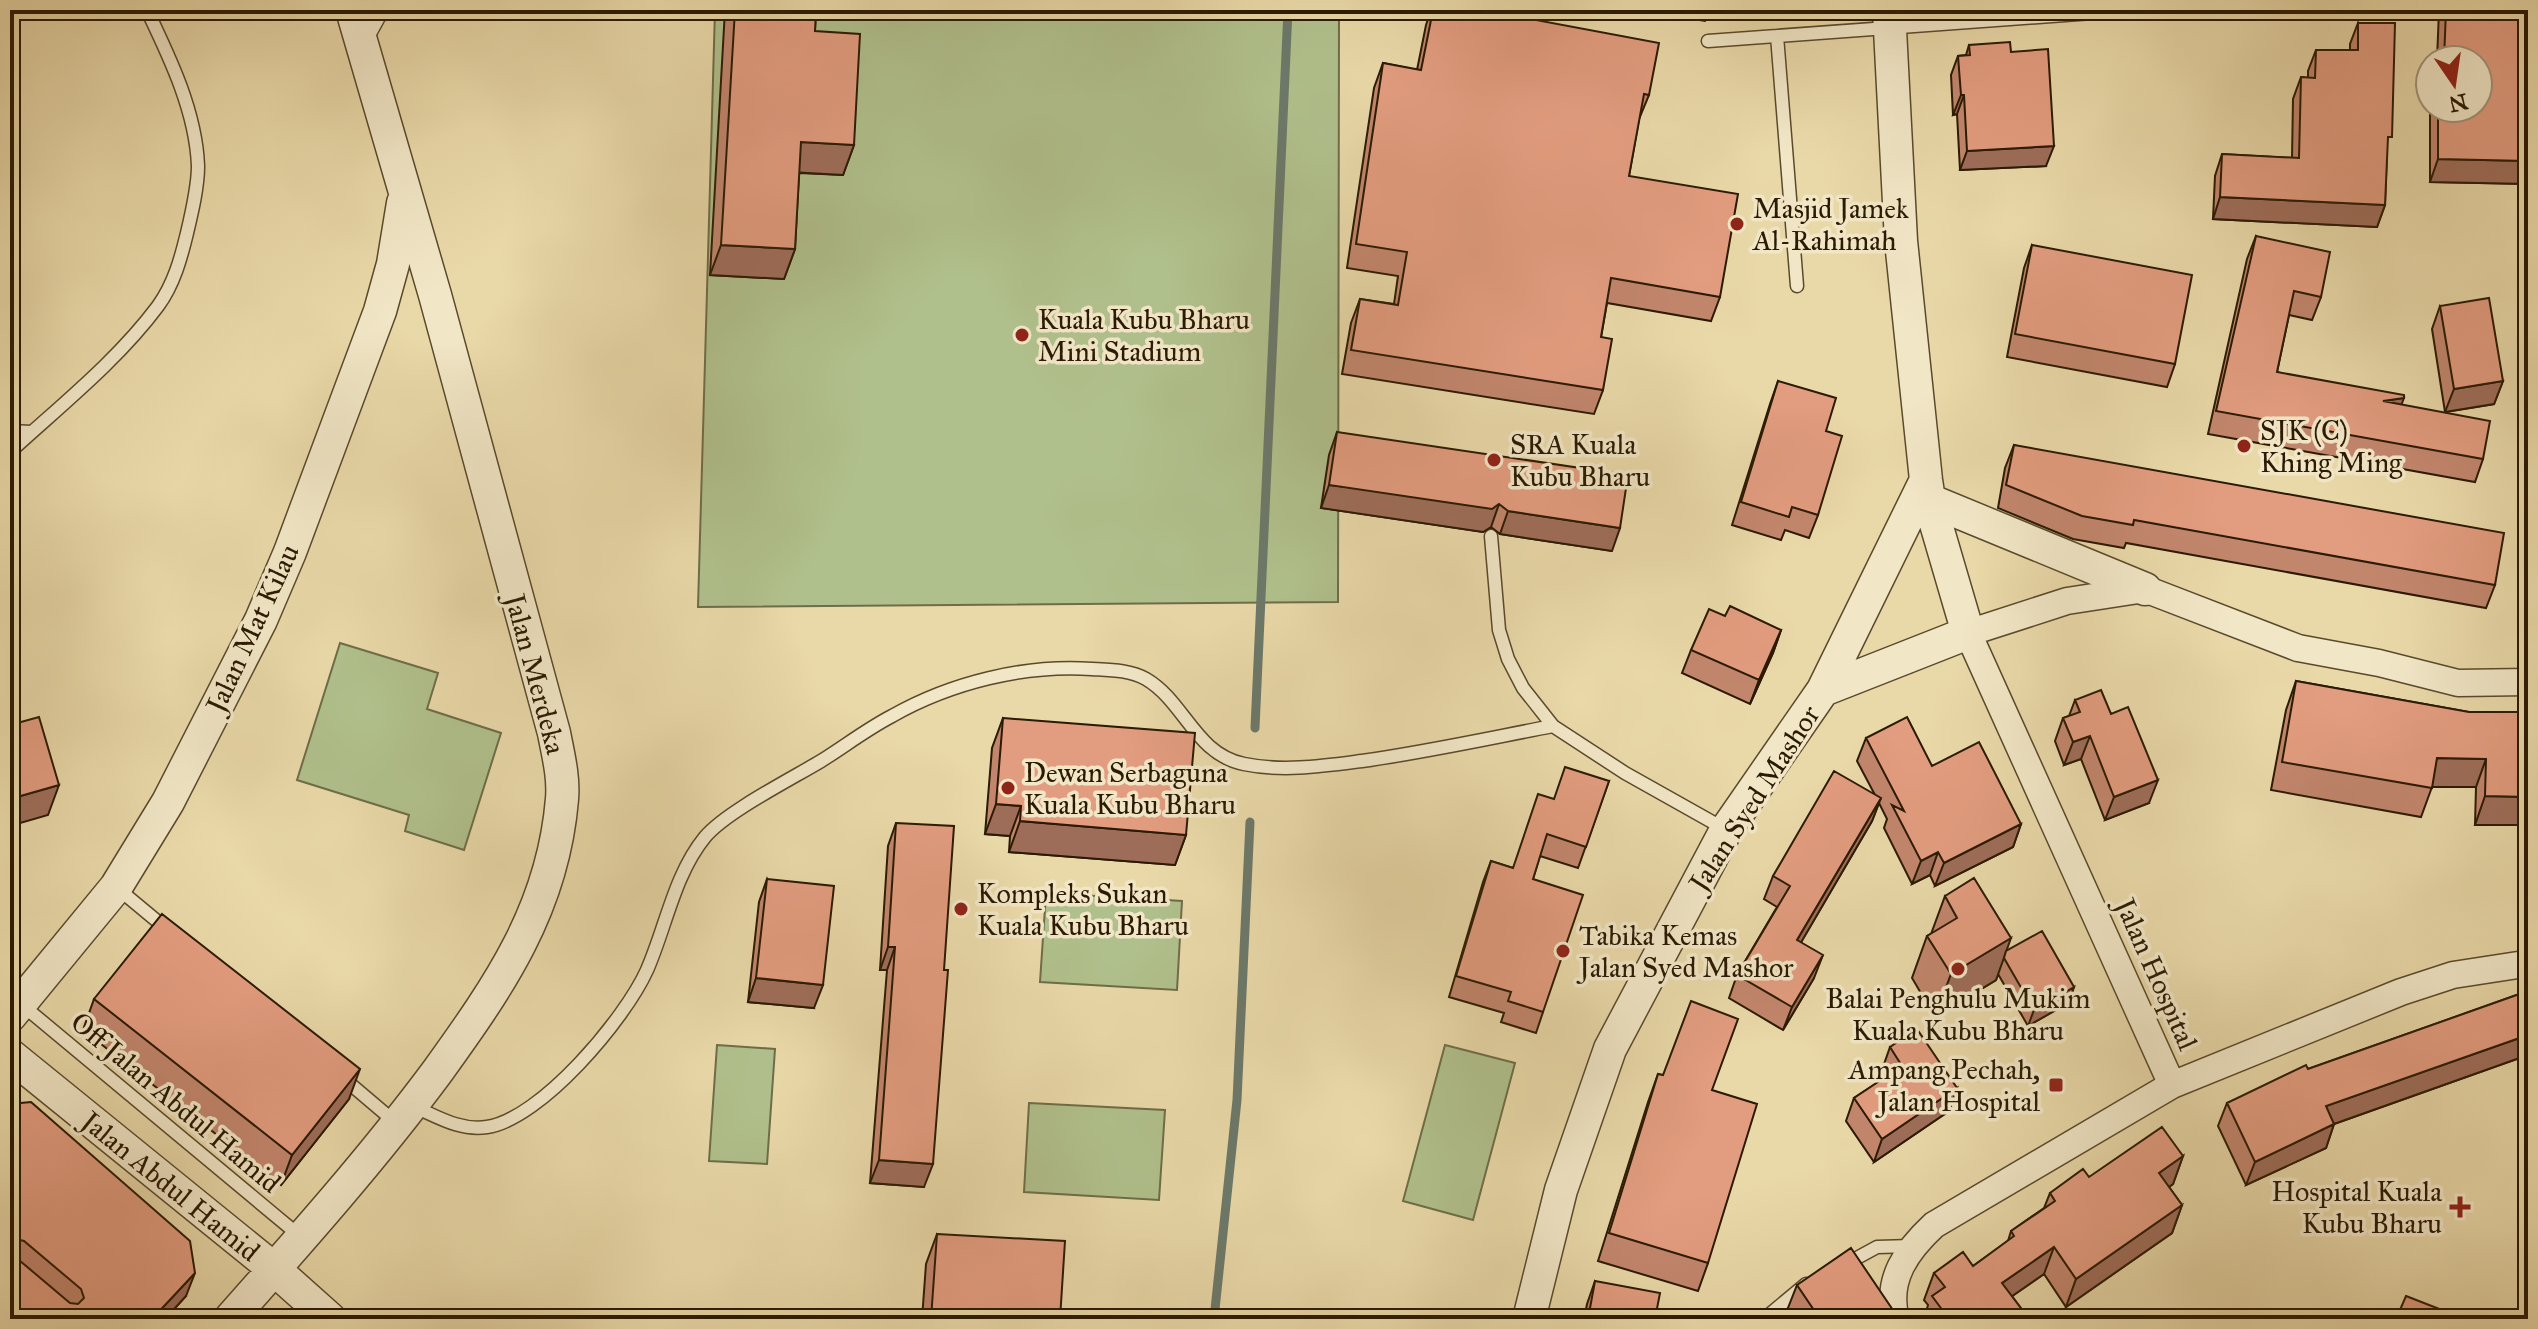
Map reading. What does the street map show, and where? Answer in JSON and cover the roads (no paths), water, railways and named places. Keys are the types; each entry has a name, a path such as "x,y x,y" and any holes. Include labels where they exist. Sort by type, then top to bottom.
{"street":[{"name":"Jalan Merdeka","path":"230,1319 405,1115 505,974 544,888 556,847 563,796 554,733 435,295 352,10"},
{"path":"1890,18 1901,241 1928,490 1968,633 2067,601 2145,589"},
{"name":"Jalan Mat Kilau","path":"15,1010 116,887 168,802 261,620 290,552 380,311 393,264 405,196"},
{"path":"380,311 435,295"},
{"path":"1928,490 2145,589 2298,648 2379,663 2458,683 2528,682"},
{"path":"1823,690 1928,490"},
{"name":"Jalan Syed Mashor","path":"1529,1319 1561,1190 1610,1049 1726,830 1823,690 1968,633"},
{"name":"Jalan Hospital","path":"1968,633 2172,1085 2401,992 2453,975 2528,966"},
{"name":"Jalan Abdul Hamid","path":"10,1055 274,1269 330,1319"},
{"path":"1896,1319 1893,1284 1912,1246 1934,1225 2172,1085"}],"lane":[{"path":"10,452 118,351 159,304 179,268 198,167 190,119 177,76 147,10"},
{"path":"362,47 383,10"},
{"path":"1708,41 1777,36 1890,18 2133,10"},
{"path":"1777,36 1797,286"},
{"path":"10,431 31,432"},
{"path":"1491,536 1499,630 1508,659 1523,688 1553,726 1625,773 1726,830"},
{"path":"328,1065 405,1115 461,1127 487,1127 510,1121 532,1107 610,1031 646,973 689,860 708,834 743,808 893,715 958,686 1014,673 1077,668 1129,672 1147,679 1162,692 1199,739 1223,757 1242,764 1278,769 1404,755 1553,726"},
{"path":"116,887 175,937"},
{"name":"Off Jalan Abdul Hamid","path":"15,1010 302,1237"},
{"path":"1829,1273 1877,1247 1912,1246"},
{"path":"1764,1319 1800,1287 1815,1280"}],"waterway":[{"path":"1255,728 1288,10"},
{"path":"1214,1319 1237,1100 1250,822"}],"place":[{"name":"Masjid Jamek Al-Rahimah","path":"1737,224"},
{"name":"Kuala Kubu Bharu Mini Stadium","path":"1022,335"},
{"name":"SJK (C) Khing Ming","path":"2244,446"},
{"name":"SRA Kuala Kubu Bharu","path":"1494,460"},
{"name":"Dewan Serbaguna Kuala Kubu Bharu","path":"1008,788"},
{"name":"Kompleks Sukan Kuala Kubu Bharu","path":"961,909"},
{"name":"Tabika Kemas Jalan Syed Mashor","path":"1563,951"},
{"name":"Balai Penghulu Mukim Kuala Kubu Bharu","path":"1958,969"},
{"name":"Ampang Pechah, Jalan Hospital","path":"2056,1085"},
{"name":"Hospital Kuala Kubu Bharu","path":"2460,1207"}]}
